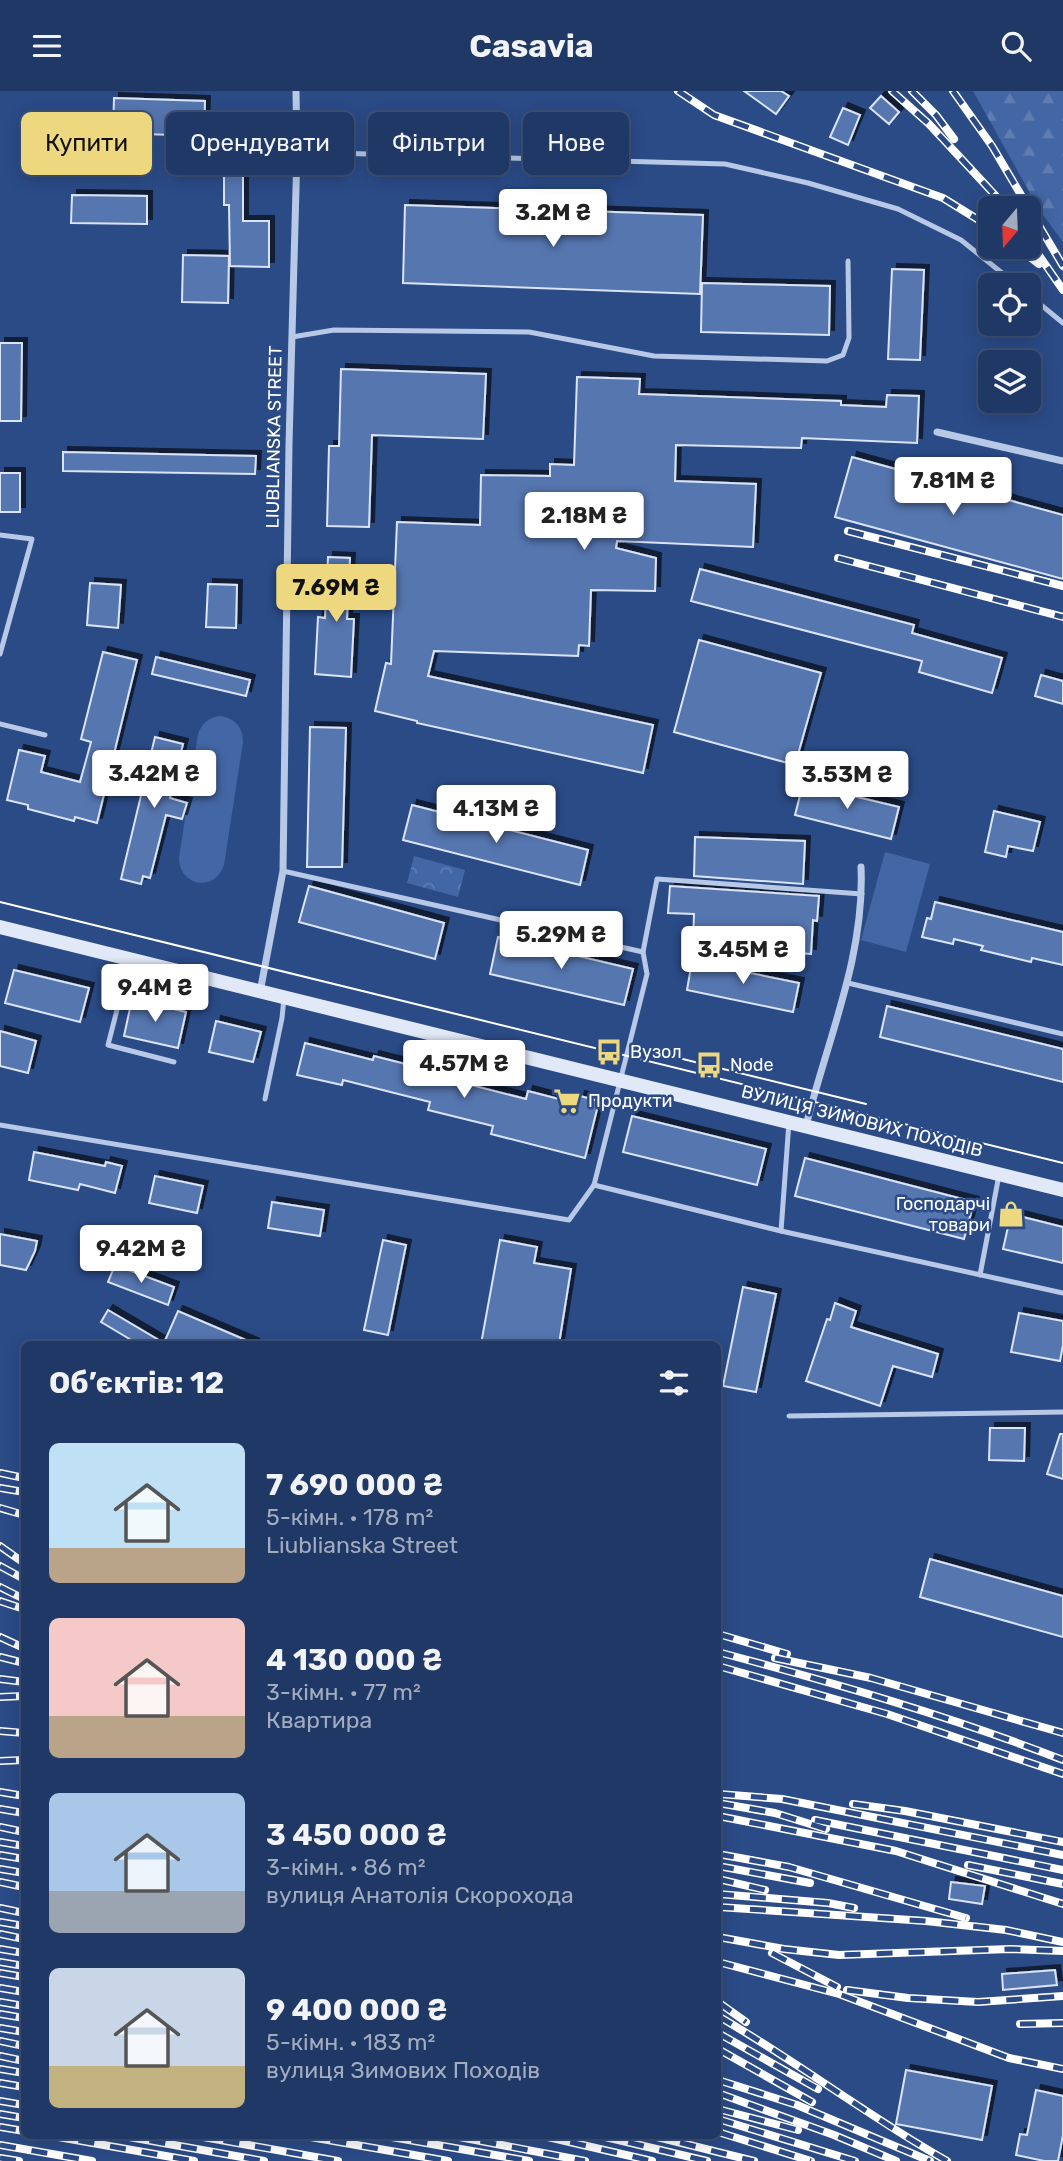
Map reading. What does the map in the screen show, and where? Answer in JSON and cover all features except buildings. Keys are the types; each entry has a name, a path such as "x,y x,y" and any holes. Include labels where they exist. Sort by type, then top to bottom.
{"main road":[{"name":"ВУЛИЦЯ ЗИМОВИХ ПОХОДІВ","path":"0,927 1063,1190"}],"street":[{"name":"LIUBLIANSKA STREET","path":"296,91 296,112"},
{"name":"LIUBLIANSKA STREET","path":"260,992 283,871 296,175"},
{"path":"937,432 1063,461"},
{"path":"806,1127 848,983 862,894 861,867"}],"lane":[{"path":"354,154 725,164 808,183 898,209 961,240 1002,273"},
{"path":"292,338 334,330 529,332 654,356 827,361 844,355 849,338 848,261"},
{"path":"1041,305 1063,323"},
{"path":"0,535 32,538 0,654"},
{"path":"0,724 45,735"},
{"path":"283,871 643,952"},
{"path":"0,1125 569,1220 594,1185 647,974 643,952 657,879 862,894"},
{"path":"130,960 108,1045 174,1062"},
{"path":"848,983 1063,1034"},
{"path":"265,1099 284,998"},
{"path":"782,1231 789,1122"},
{"path":"979,1275 999,1174"},
{"path":"594,1185 782,1231 1063,1293"},
{"path":"789,1416 1063,1412"}],"green space":[{"path":"973,91 1063,91 1063,242 1041,212 1041,196 1032,196"},
{"path":"221,716 237,725 242,732 243,742 224,865 213,880 198,883 185,875 179,858 198,734 207,721"},
{"path":"885,852 930,864 906,952 861,940"},
{"path":"414,856 465,870 458,897 407,883"}],"tram line":[{"path":"0,902 1063,1163"},
{"path":"642,1049 866,1104"}],"railway":[{"path":"678,91 714,115 943,198 978,220"},
{"path":"892,91 929,124 996,196"},
{"path":"912,91 936,115 954,139"},
{"path":"953,91 992,146 1063,266"},
{"path":"1041,258 1063,290"},
{"path":"1033,259 1039,264"},
{"path":"848,531 1063,586"},
{"path":"838,558 1063,617"},
{"path":"0,1473 21,1477"},
{"path":"0,1488 21,1492"},
{"path":"0,1508 21,1514"},
{"path":"0,1546 21,1561"},
{"path":"0,1566 21,1577"},
{"path":"0,1587 21,1598"},
{"path":"0,1601 21,1608"},
{"path":"721,1635 787,1654"},
{"path":"0,1637 21,1647"},
{"path":"721,1653 892,1701 1063,1760"},
{"path":"0,1657 21,1662"},
{"path":"775,1658 871,1678 1063,1733"},
{"path":"721,1667 887,1714 1063,1774"},
{"path":"0,1679 21,1682"},
{"path":"0,1697 21,1696"},
{"path":"0,1731 21,1733"},
{"path":"0,1761 21,1760"},
{"path":"0,1792 21,1796"},
{"path":"721,1794 782,1799 1063,1855"},
{"path":"721,1804 775,1813 826,1829"},
{"path":"853,1804 905,1811 1063,1842"},
{"path":"0,1809 21,1812"},
{"path":"721,1817 896,1851 1063,1904"},
{"path":"815,1820 1063,1870"},
{"path":"0,1827 21,1831"},
{"path":"0,1842 21,1846"},
{"path":"0,1855 21,1858"},
{"path":"721,1855 789,1867 966,1918"},
{"path":"968,1865 1063,1884"},
{"path":"721,1867 810,1883"},
{"path":"0,1869 21,1872"},
{"path":"721,1880 765,1890"},
{"path":"0,1882 21,1886"},
{"path":"721,1894 828,1903 854,1908"},
{"path":"721,1907 926,1921 1006,1930 1063,1942"},
{"path":"0,1908 21,1912"},
{"path":"0,1922 21,1926"},
{"path":"0,1934 21,1938"},
{"path":"721,1938 784,1949 839,1955 1010,1949 1063,1951"},
{"path":"0,1949 21,1952"},
{"path":"772,1953 837,1987"},
{"path":"0,1962 21,1966"},
{"path":"721,1963 839,1994 1009,2058 1063,2069"},
{"path":"0,1973 21,1976"},
{"path":"0,1988 21,1992"},
{"path":"847,1990 908,1998 978,2002 1063,1996"},
{"path":"0,2002 21,2006"},
{"path":"721,2004 746,2022"},
{"path":"0,2014 21,2018"},
{"path":"721,2018 947,2161"},
{"path":"1020,2024 1063,2023"},
{"path":"0,2028 21,2032"},
{"path":"721,2035 818,2089"},
{"path":"0,2041 21,2045"},
{"path":"721,2051 812,2102"},
{"path":"0,2056 21,2060"},
{"path":"0,2069 21,2072"},
{"path":"721,2081 797,2105 930,2161"},
{"path":"0,2083 21,2086"},
{"path":"721,2094 834,2135 896,2161"},
{"path":"0,2101 21,2104"},
{"path":"721,2110 798,2130"},
{"path":"0,2114 21,2118"},
{"path":"721,2120 855,2161"},
{"path":"0,2127 21,2130"},
{"path":"721,2133 811,2161"},
{"path":"70,2139 194,2161"},
{"path":"140,2139 264,2161"},
{"path":"214,2139 338,2161"},
{"path":"322,2139 448,2161"},
{"path":"403,2139 529,2161"},
{"path":"470,2139 585,2161"},
{"path":"556,2139 652,2161"},
{"path":"614,2139 707,2161"},
{"path":"665,2139 754,2161"},
{"path":"0,2145 92,2161"},
{"path":"0,2158 19,2161"}],"place":[{"name":"Вузол","path":"609,1052"},
{"name":"Node","path":"709,1065"},
{"name":"Продукти","path":"567,1101"},
{"name":"Господарчі товари","path":"1011,1214"}]}
